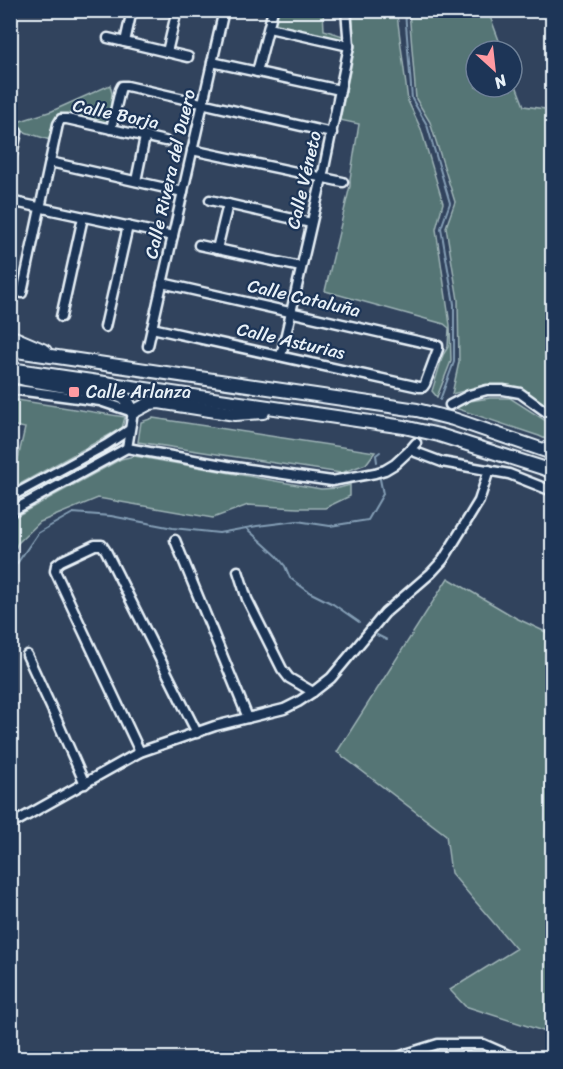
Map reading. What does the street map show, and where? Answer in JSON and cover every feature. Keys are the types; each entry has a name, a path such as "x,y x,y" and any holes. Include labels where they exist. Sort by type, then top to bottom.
{"highway":[{"path":"10,336 54,356"},
{"path":"10,350 417,410 453,419 552,453"},
{"path":"10,369 404,427 439,435 552,472"},
{"path":"10,375 118,395 125,398 133,412 150,403 159,402 235,414 286,410"}],"street":[{"path":"125,42 132,10"},
{"path":"167,52 177,10"},
{"name":"Calle Rivera del Duero","path":"148,346 224,10"},
{"path":"257,72 273,10"},
{"name":"Calle Véneto","path":"281,356 332,133 349,46 346,10"},
{"path":"269,28 349,46"},
{"path":"108,38 188,57"},
{"path":"212,62 340,90"},
{"path":"111,129 120,90 122,86 127,86 332,133"},
{"name":"Calle Borja","path":"50,162 61,119 165,141"},
{"path":"10,163 17,132"},
{"path":"136,181 145,137"},
{"path":"192,150 343,182"},
{"path":"22,293 50,162 183,192"},
{"path":"210,200 311,223"},
{"path":"10,201 173,236"},
{"path":"217,249 228,204"},
{"path":"61,316 83,216"},
{"path":"105,327 128,226"},
{"path":"199,245 301,267"},
{"name":"Calle Cataluña","path":"162,283 438,346 423,387"},
{"name":"Calle Asturias","path":"152,328 423,387"},
{"path":"10,388 100,401 133,412 127,448"},
{"path":"450,405 469,395 487,390 503,390 520,393 552,416"},
{"path":"10,497 129,430"},
{"path":"106,445 106,452 112,456"},
{"path":"10,512 127,448 332,481 375,474 385,470 395,464 413,446 442,462 509,474 552,492"},
{"path":"10,825 140,752 214,726 284,709 313,692 331,678 385,613 443,560 479,501 489,470"},
{"path":"175,540 248,718"},
{"path":"140,752 55,571 56,565 61,561 95,545 102,545 106,551 197,733"},
{"path":"238,571 247,599 282,669 289,678 313,692"},
{"path":"27,655 85,784"},
{"path":"396,1059 438,1044 483,1044 515,1059"}],"green space":[{"path":"277,11 323,11 324,30 343,36 344,41 273,25"},
{"path":"352,11 393,11 397,15 408,101 421,129 443,203 436,229 450,325 451,361 437,397 432,391 443,355 448,347 449,328 444,324 325,291 350,186 359,124 340,120 355,47"},
{"path":"409,11 488,11 498,39 464,39 464,99 521,99 524,106 552,110 552,412 529,395 508,387 480,387 452,394 459,362 458,300 446,227 455,202 430,122 416,99"},
{"path":"110,85 112,93 109,126 64,116 55,122 50,140 12,128 11,135 11,124 52,111"},
{"path":"510,398 551,424 552,442 455,408 470,401"},
{"path":"11,399 125,417 122,428 11,489 25,428 11,425"},
{"path":"153,418 375,452 366,464 341,473 138,442 141,422"},
{"path":"99,454 101,457 11,507 11,502"},
{"path":"134,456 321,489 350,485 350,496 325,508 248,505 213,518 98,498 40,522 18,543 11,558 11,519 121,459"},
{"path":"448,578 516,618 552,635 552,1038 546,1032 465,1006 450,990 516,949 451,873 446,835 337,752"}],"waterway":[{"path":"403,10 412,99 427,125 450,203 441,228 454,304 454,362 440,400"},
{"path":"377,462 376,455 380,452"},
{"path":"10,580 16,565 38,533 73,513 111,516 173,528 219,533 297,521 330,526 368,520 383,494 379,474"},
{"path":"246,528 277,556 285,566 290,578 359,622"},
{"path":"377,635 387,640"}],"tunnel":[{"path":"416,443 450,405"}],"place":[{"name":"Calle Arlanza","path":"74,392"}]}
